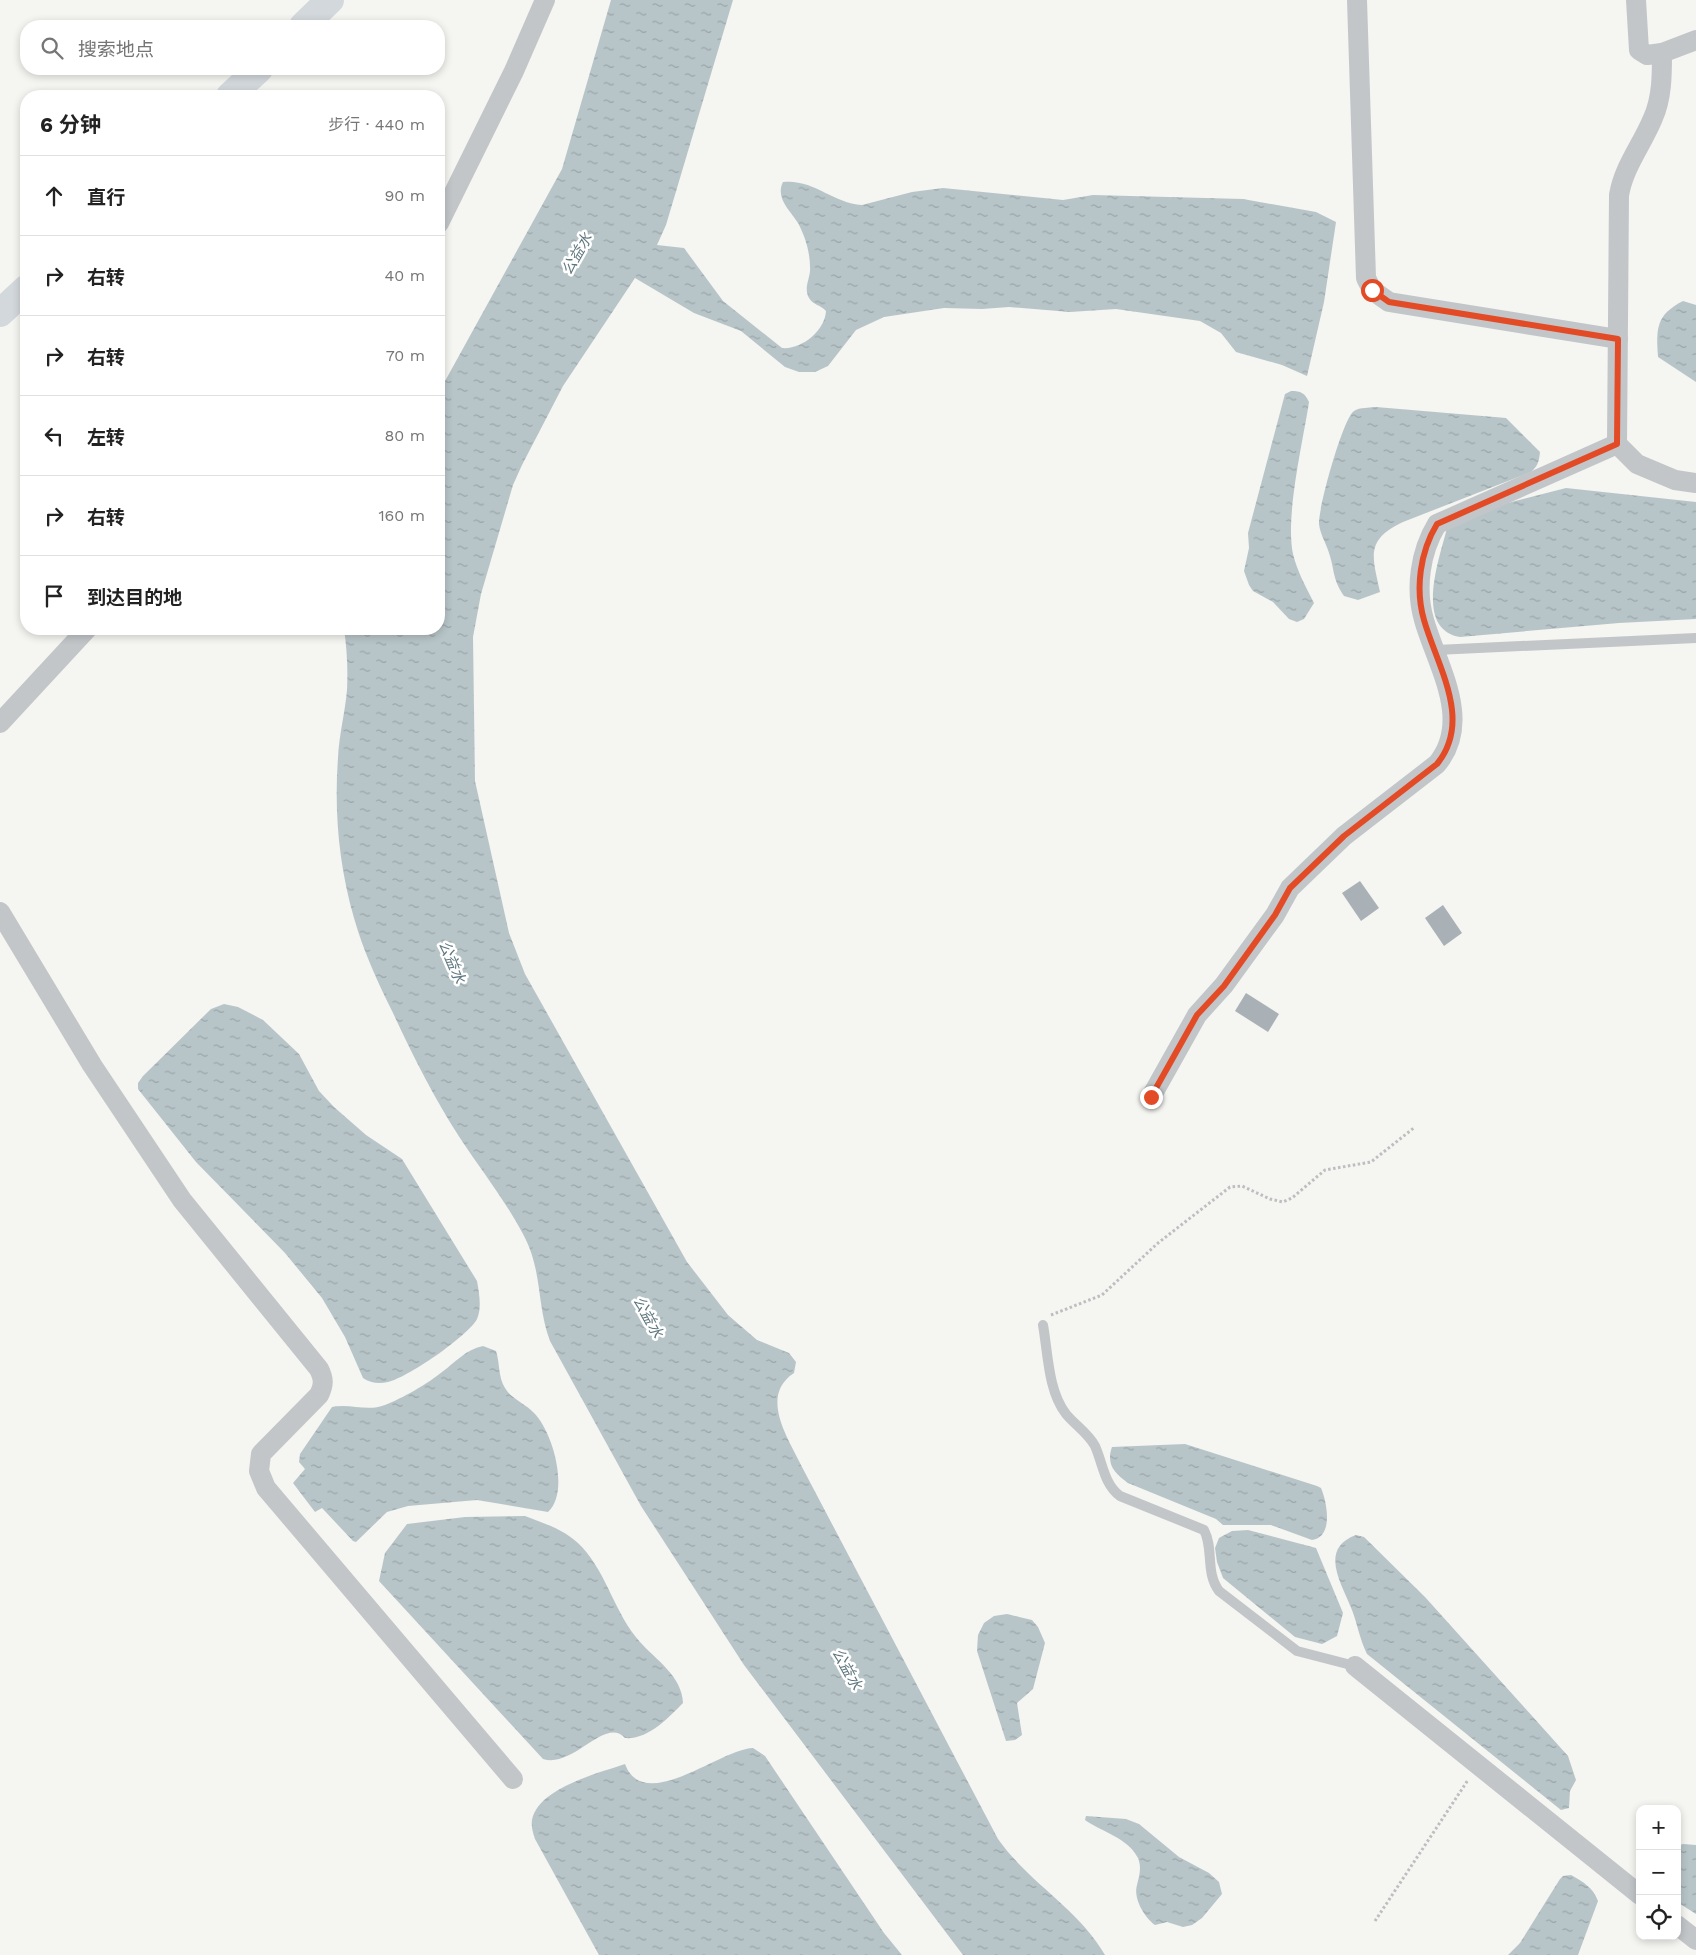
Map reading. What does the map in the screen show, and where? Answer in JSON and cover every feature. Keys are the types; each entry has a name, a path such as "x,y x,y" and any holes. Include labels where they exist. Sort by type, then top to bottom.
{"highway":[{"path":"309,20 330,0"},
{"path":"236,90 253,75"},
{"path":"0,314 20,295"}],"street":[{"path":"445,211 514,71 545,0"},
{"path":"1358,0 1366,278 1372,290 1389,302 1618,339"},
{"path":"1636,0 1640,50 1647,55 1662,53 1696,40"},
{"path":"1662,53 1662,79 1656,112 1624,173 1619,195 1617,444 1637,464 1675,480 1696,483"},
{"path":"1151,1097 1197,1015 1224,986 1275,915 1290,888 1344,836 1437,764 1447,752 1452,723 1447,681 1424,619 1420,586 1425,549 1437,524 1617,444"},
{"path":"0,723 81,635"},
{"path":"0,912 92,1065 182,1200 319,1369 323,1377 323,1386 319,1395 261,1454 258,1471 266,1488 513,1779"},
{"path":"1356,1666 1636,1892"},
{"path":"1681,1928 1696,1940"}],"lane":[{"path":"1436,650 1696,638"},
{"path":"1043,1325 1056,1396 1066,1414 1094,1445 1112,1490 1120,1496 1204,1530 1209,1539 1212,1578 1219,1591 1298,1651 1356,1666"}],"path":[{"path":"1043,1325 1052,1314 1102,1295 1158,1242 1230,1187 1242,1186 1270,1199 1282,1202 1292,1198 1325,1170 1371,1162 1415,1127"},
{"path":"1375,1921 1479,1766"}],"water":[{"name":"公益水","path":"611,0 733,0 666,225 657,245 684,248 723,301 782,348 797,346 811,338 821,326 826,311 813,302 807,294 810,271 808,250 798,223 782,199 781,188 783,182 804,184 841,200 862,205 912,192 943,188 1063,200 1093,195 1243,199 1316,212 1336,222 1324,302 1307,376 1282,365 1236,352 1221,333 1200,321 1116,309 1070,312 1009,307 982,309 944,308 884,317 856,330 828,366 815,372 799,372 785,367 741,331 694,313 635,278 563,386 522,465 513,485 481,594 473,637 475,781 509,933 525,974 687,1262 728,1315 757,1340 789,1353 796,1362 794,1373 784,1382 779,1393 777,1405 784,1431 802,1467 998,1839 1010,1855 1081,1923 1105,1955 963,1955 744,1665 641,1506 550,1341 534,1261 523,1234 509,1209 441,1108 424,1077 371,966 358,930 341,859 337,819 339,749 347,690 345,635 445,635 445,381 562,169"},
{"path":"1683,301 1696,305 1696,382 1658,357 1657,338 1660,323 1667,312"},
{"path":"1291,391 1302,393 1309,402 1293,500 1291,538 1297,567 1314,603 1304,619 1297,622 1289,619 1273,602 1253,591 1244,571 1249,548 1248,533 1285,394"},
{"path":"1376,407 1506,418 1540,452 1538,463 1531,472 1403,522 1382,536 1374,551 1375,569 1380,592 1358,600 1344,596 1337,584 1319,524 1322,501 1332,464 1349,417 1356,410"},
{"path":"1566,488 1696,502 1696,619 1619,623 1460,637 1446,631 1437,621 1433,607 1433,590 1439,556 1447,528 1473,512"},
{"path":"224,1004 238,1007 263,1020 299,1054 319,1091 334,1107 366,1135 402,1159 477,1281 480,1300 477,1319 450,1345 422,1365 397,1379 378,1383 363,1378 345,1337 322,1298 285,1253 196,1162 138,1089 138,1083 143,1076 211,1009"},
{"path":"483,1346 496,1351 501,1379 505,1388 534,1413 541,1422 553,1447 558,1477 558,1491 554,1503 548,1512 477,1500 408,1506 387,1512 356,1542 322,1508 315,1512 293,1483 305,1469 299,1462 300,1454 332,1407 372,1408 385,1405 422,1386 466,1353"},
{"path":"1185,1444 1321,1488 1327,1510 1324,1533 1312,1540 1271,1525 1223,1525 1216,1519 1128,1483 1112,1468 1110,1453 1112,1447"},
{"path":"525,1516 562,1532 582,1547 598,1569 631,1631 667,1669 678,1685 682,1693 683,1703 650,1732 633,1738 625,1738 617,1733 608,1733 566,1757 554,1760 543,1759 379,1581 385,1553 407,1524 465,1517"},
{"path":"1248,1530 1316,1548 1343,1613 1337,1636 1322,1644 1295,1637 1223,1578 1217,1562 1215,1548 1219,1538 1232,1531"},
{"path":"1356,1535 1364,1537 1425,1597 1568,1756 1576,1780 1570,1791 1569,1808 1561,1810 1367,1654 1339,1579 1335,1558 1338,1549 1345,1541"},
{"path":"1007,1614 1032,1620 1038,1627 1045,1643 1033,1689 1017,1703 1022,1735 1015,1740 1006,1741 977,1651 978,1635 984,1623 994,1616"},
{"path":"753,1748 765,1756 884,1933 902,1955 599,1955 535,1839 532,1830 532,1820 537,1809 545,1799 571,1783 625,1764 635,1778 648,1783 665,1782 739,1751"},
{"path":"1086,1816 1126,1819 1139,1824 1179,1857 1209,1873 1219,1882 1222,1894 1202,1918 1192,1925 1183,1927 1167,1922 1155,1925 1143,1912 1138,1901 1136,1890 1140,1869 1138,1858 1134,1851 1121,1840 1085,1820"},
{"path":"1681,1845 1696,1845 1696,1914 1681,1905"},
{"path":"1571,1875 1590,1888 1598,1901 1578,1955 1508,1955 1520,1943 1560,1879 1563,1876"}],"building":[{"path":"1360,881 1379,908 1361,921 1342,893"},
{"path":"1443,905 1462,933 1444,946 1425,918"},
{"path":"1246,993 1279,1014 1268,1032 1235,1011"}],"route":[{"path":"1151,1097 1197,1015 1224,986 1275,915 1290,888 1344,836 1437,764 1447,752 1451,741 1452,723 1447,681 1424,619 1420,586 1425,549 1437,524 1617,444 1618,339 1389,302 1382,299 1372,290"}]}
